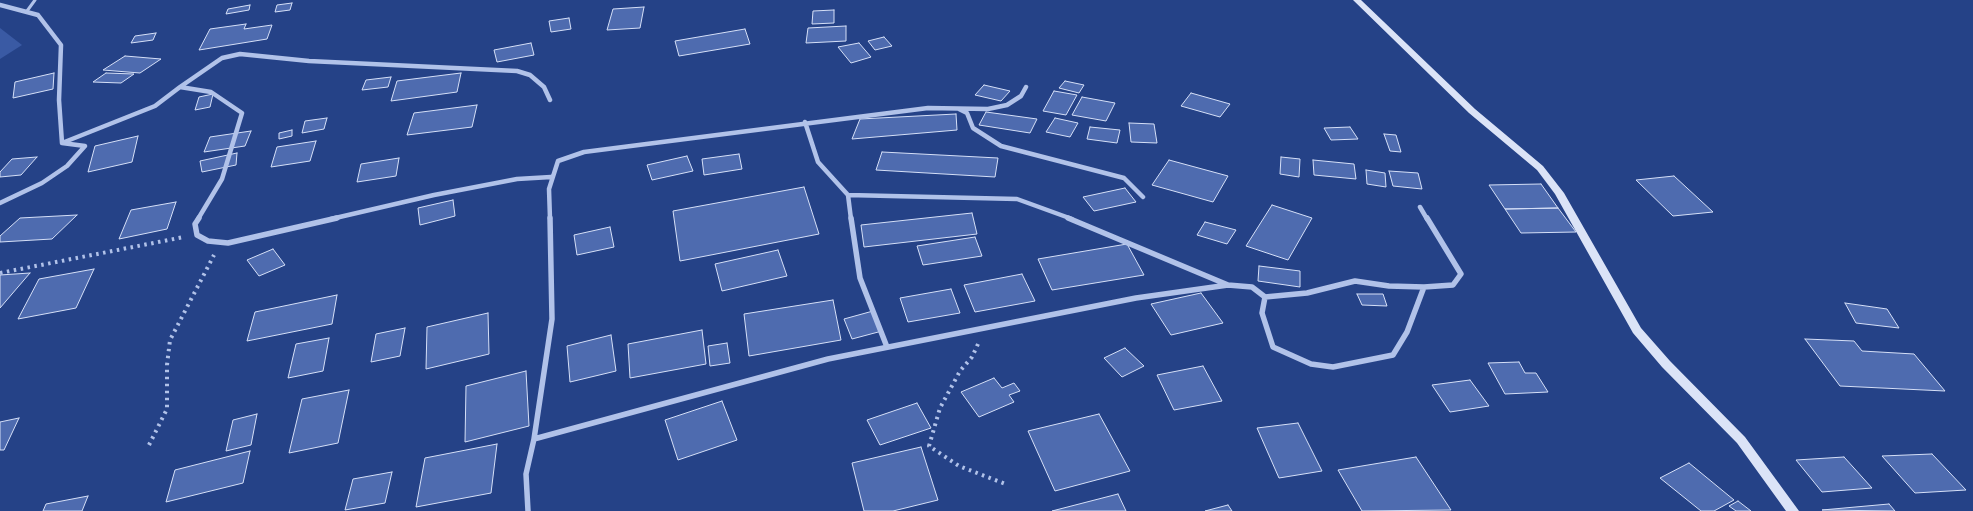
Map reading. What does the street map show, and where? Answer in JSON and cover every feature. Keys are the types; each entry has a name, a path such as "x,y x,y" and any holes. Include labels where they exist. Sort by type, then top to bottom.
{"street":[{"path":"1357,0 1472,111 1540,168 1559,193 1637,330 1666,364 1741,440 1793,511"},
{"path":"0,5 38,15 61,45 59,100 62,143"},
{"path":"62,143 155,106 208,66 222,58 240,54 309,62 402,64 446,69 517,71 530,75 544,87 550,100"},
{"path":"180,87 211,92 242,113 222,179 195,224 197,235 208,241 228,243 517,179 551,177"},
{"path":"528,511 526,474 534,439 552,319 549,189 551,177 558,161 584,152 805,122 928,108 988,109 1007,105 1020,96 1026,87"},
{"path":"956,108 967,113 973,128 1001,146 1124,178 1143,197"},
{"path":"805,122 818,162 848,195 860,278 887,347"},
{"path":"0,203 42,183 67,166 85,146 62,143"},
{"path":"848,195 1017,199 1075,220 1228,285"},
{"path":"534,439 828,359 1136,298 1228,285 1252,287 1265,297 1307,293 1355,281 1389,286 1424,288 1453,285 1461,274 1420,207"},
{"path":"1265,297 1262,313 1274,347 1311,364 1333,367 1393,355 1407,332 1424,288"}],"lane":[{"path":"27,11 35,0"}],"path":[{"path":"0,273 197,235"},
{"path":"149,445 167,409 167,364 170,340 198,289 219,243"},
{"path":"985,328 972,357 960,371 940,408 929,446 959,466 1008,485"}],"shaded area":[{"path":"0,28 22,45 0,59"}],"building":[{"path":"292,3 290,10 275,12 277,5"},
{"path":"250,5 249,10 226,14 228,9"},
{"path":"644,7 640,28 607,30 613,9"},
{"path":"834,10 834,23 812,24 813,11"},
{"path":"569,18 571,29 551,32 549,21"},
{"path":"246,24 244,29 272,25 267,39 199,50 210,29"},
{"path":"846,26 846,41 806,43 808,28"},
{"path":"745,29 750,44 679,56 675,41"},
{"path":"156,33 153,40 131,43 135,36"},
{"path":"884,37 892,46 875,50 868,41"},
{"path":"531,43 534,55 497,62 494,50"},
{"path":"859,43 871,57 851,63 838,47"},
{"path":"125,56 161,59 140,73 103,70"},
{"path":"54,73 53,89 13,98 15,82"},
{"path":"106,73 134,74 121,83 93,82"},
{"path":"461,73 457,92 391,101 397,81"},
{"path":"391,77 388,87 362,90 366,80"},
{"path":"1065,81 1084,85 1079,93 1059,88"},
{"path":"984,85 1010,91 1001,101 975,95"},
{"path":"1054,91 1077,95 1066,115 1043,111"},
{"path":"1191,93 1230,104 1220,117 1181,106"},
{"path":"213,94 210,107 195,110 199,97"},
{"path":"1082,97 1115,103 1106,121 1072,115"},
{"path":"477,105 472,127 407,135 414,113"},
{"path":"986,112 1037,119 1030,133 979,125"},
{"path":"956,114 957,130 852,139 860,119"},
{"path":"327,118 324,129 302,133 305,121"},
{"path":"1055,118 1078,123 1070,137 1046,132"},
{"path":"1129,123 1154,124 1157,143 1131,142"},
{"path":"1090,127 1120,130 1117,143 1087,139"},
{"path":"1350,127 1358,139 1331,140 1324,128"},
{"path":"292,130 292,136 279,139 279,133"},
{"path":"251,131 245,146 204,152 210,137"},
{"path":"1384,134 1396,135 1401,152 1390,151"},
{"path":"138,136 132,162 88,172 95,146"},
{"path":"316,141 310,161 271,167 277,147"},
{"path":"882,152 998,158 995,177 876,170"},
{"path":"237,153 236,165 202,172 200,161"},
{"path":"739,154 742,169 704,175 702,159"},
{"path":"687,156 693,171 652,180 647,165"},
{"path":"37,157 21,175 0,177 0,172 12,159"},
{"path":"1281,157 1300,159 1299,177 1280,174"},
{"path":"399,158 396,176 357,182 361,164"},
{"path":"1169,160 1228,176 1213,202 1152,185"},
{"path":"1313,160 1354,164 1356,179 1314,175"},
{"path":"1366,170 1385,173 1386,187 1367,184"},
{"path":"1389,171 1418,173 1422,189 1393,186"},
{"path":"1674,176 1713,212 1673,216 1636,180"},
{"path":"1541,184 1558,208 1505,209 1489,185"},
{"path":"804,187 819,234 680,261 673,211"},
{"path":"1125,188 1136,202 1094,211 1083,197"},
{"path":"453,200 455,216 420,225 418,208"},
{"path":"176,202 167,229 119,239 131,210"},
{"path":"1272,205 1312,218 1288,260 1246,246"},
{"path":"1558,208 1576,232 1521,233 1505,209"},
{"path":"972,213 977,234 864,247 861,225"},
{"path":"77,215 52,239 0,242 0,236 20,218"},
{"path":"1205,222 1236,230 1227,244 1197,235"},
{"path":"610,227 614,247 577,255 574,235"},
{"path":"975,237 982,256 923,265 917,246"},
{"path":"1127,244 1144,275 1052,290 1038,259"},
{"path":"273,249 285,265 259,276 247,260"},
{"path":"778,250 787,276 722,291 715,264"},
{"path":"1259,266 1300,271 1300,287 1258,281"},
{"path":"94,269 76,308 18,319 39,279"},
{"path":"30,273 0,308 0,275"},
{"path":"1022,274 1035,301 975,312 964,285"},
{"path":"951,289 960,313 908,322 900,298"},
{"path":"1201,293 1223,323 1171,335 1151,304"},
{"path":"1357,294 1383,294 1387,306 1362,305"},
{"path":"337,295 332,324 247,341 255,312"},
{"path":"833,300 841,340 749,356 744,314"},
{"path":"1845,303 1887,309 1899,328 1856,323"},
{"path":"873,311 882,331 852,339 844,319"},
{"path":"488,313 489,354 426,369 427,327"},
{"path":"405,328 400,356 371,362 376,334"},
{"path":"702,330 706,364 630,378 628,344"},
{"path":"611,335 616,371 570,382 567,346"},
{"path":"329,338 323,371 288,378 296,344"},
{"path":"1805,339 1854,341 1862,351 1914,354 1945,391 1840,386"},
{"path":"727,343 730,363 710,366 708,346"},
{"path":"1125,348 1144,366 1122,377 1104,358"},
{"path":"1519,362 1525,373 1536,373 1548,392 1505,394 1488,363"},
{"path":"1203,366 1222,401 1174,410 1157,375"},
{"path":"526,371 529,426 465,442 466,386"},
{"path":"994,378 1002,388 1014,383 1020,391 1009,395 1014,402 979,417 961,392"},
{"path":"1470,380 1489,406 1450,412 1432,385"},
{"path":"349,390 338,443 289,453 302,399"},
{"path":"722,401 737,440 678,460 665,420"},
{"path":"917,403 931,428 880,445 867,420"},
{"path":"257,414 251,445 226,451 233,420"},
{"path":"1099,414 1130,471 1055,491 1028,431"},
{"path":"19,418 4,450 0,450 0,422"},
{"path":"1298,423 1322,471 1279,478 1257,428"},
{"path":"497,444 491,493 416,507 425,458"},
{"path":"921,447 938,500 893,511 864,511 852,463"},
{"path":"250,451 243,483 166,502 175,470"},
{"path":"1932,454 1966,490 1915,493 1882,456"},
{"path":"1416,457 1451,510 1362,511 1338,470"},
{"path":"1844,457 1872,488 1822,492 1796,460"},
{"path":"1689,463 1734,500 1714,511 1701,511 1660,478"},
{"path":"392,472 385,503 345,510 353,479"},
{"path":"1118,494 1126,511 1052,511"},
{"path":"88,496 82,511 43,511 46,504"},
{"path":"1738,501 1751,511 1736,511 1729,506"},
{"path":"1889,504 1895,511 1822,510"},
{"path":"1228,505 1232,511 1205,511"}]}
